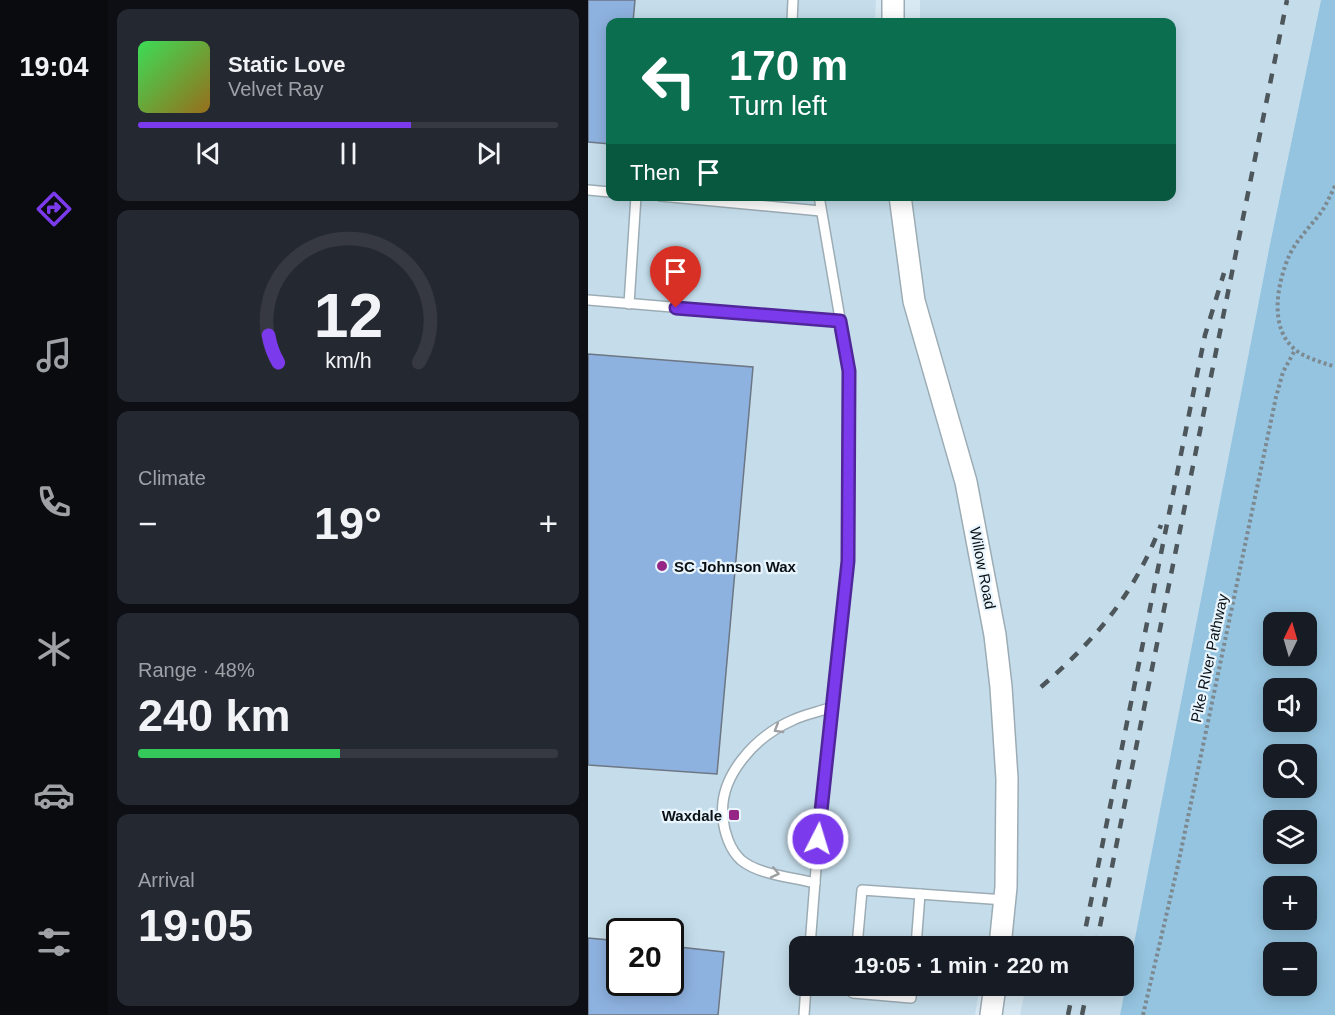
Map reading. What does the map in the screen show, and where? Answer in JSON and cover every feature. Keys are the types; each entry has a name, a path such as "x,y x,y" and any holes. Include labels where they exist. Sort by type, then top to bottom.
{"street":[{"path":"893,0 893,18"},
{"name":"Willow Road","path":"901,201 914,301 966,482 995,635 1007,779 1005,900 1001,936"},
{"path":"991,1015 994,996"}],"lane":[{"path":"792,18 793,0"},
{"path":"588,190 606,192"},
{"path":"629,304 636,201"},
{"path":"714,201 821,211"},
{"path":"811,936 848,561 849,371 820,201"},
{"path":"588,300 840,321"},
{"path":"815,883 759,870 740,860 729,843 723,825 721,805 724,789 733,772 758,743 792,720 832,708"},
{"path":"858,936 862,890 1005,900"},
{"path":"917,936 921,894"},
{"path":"804,1015 805,996"},
{"path":"888,996 911,998 911,996"}],"path":[{"path":"1335,186 1323,210 1304,232 1289,256 1277,305 1278,319 1287,340 1295,350 1308,358 1335,367"},
{"name":"Pike RIver Pathway","path":"1143,1015 1181,854 1276,397 1283,372 1295,350"}],"shaded area":[{"name":"Waxdale","path":"588,0 876,0 875,18 606,18 606,201 1176,201 1176,18 920,18 920,0 1321,0 1270,244 1134,943 1134,936 789,936 789,996 978,996 975,1015 588,1015"},
{"path":"1321,0 1335,0 1335,1015 1120,1015 1124,996 1134,996 1134,943 1270,244"},
{"name":"Waxdale","path":"1024,996 1124,996 1120,1015 1020,1015"}],"building":[{"path":"588,0 635,0 633,18 606,18 606,144 588,142"},
{"name":"SC Johnson Wax","path":"588,354 753,367 717,774 588,765"},
{"path":"588,938 606,940 606,996 684,996 684,948 724,952 718,1015 588,1015"}],"railway":[{"path":"1098,936 1287,0"},
{"path":"1084,936 1205,335 1224,273"},
{"path":"1041,687 1080,651 1112,614 1138,573 1161,525"},
{"path":"1068,1015 1072,996"},
{"path":"1082,1015 1086,996"}],"place":[{"name":"SC Johnson Wax","path":"662,566"},
{"name":"Waxdale","path":"734,815"}],"route":[{"path":"676,308 840,321 849,371 848,561 818,839"}]}
